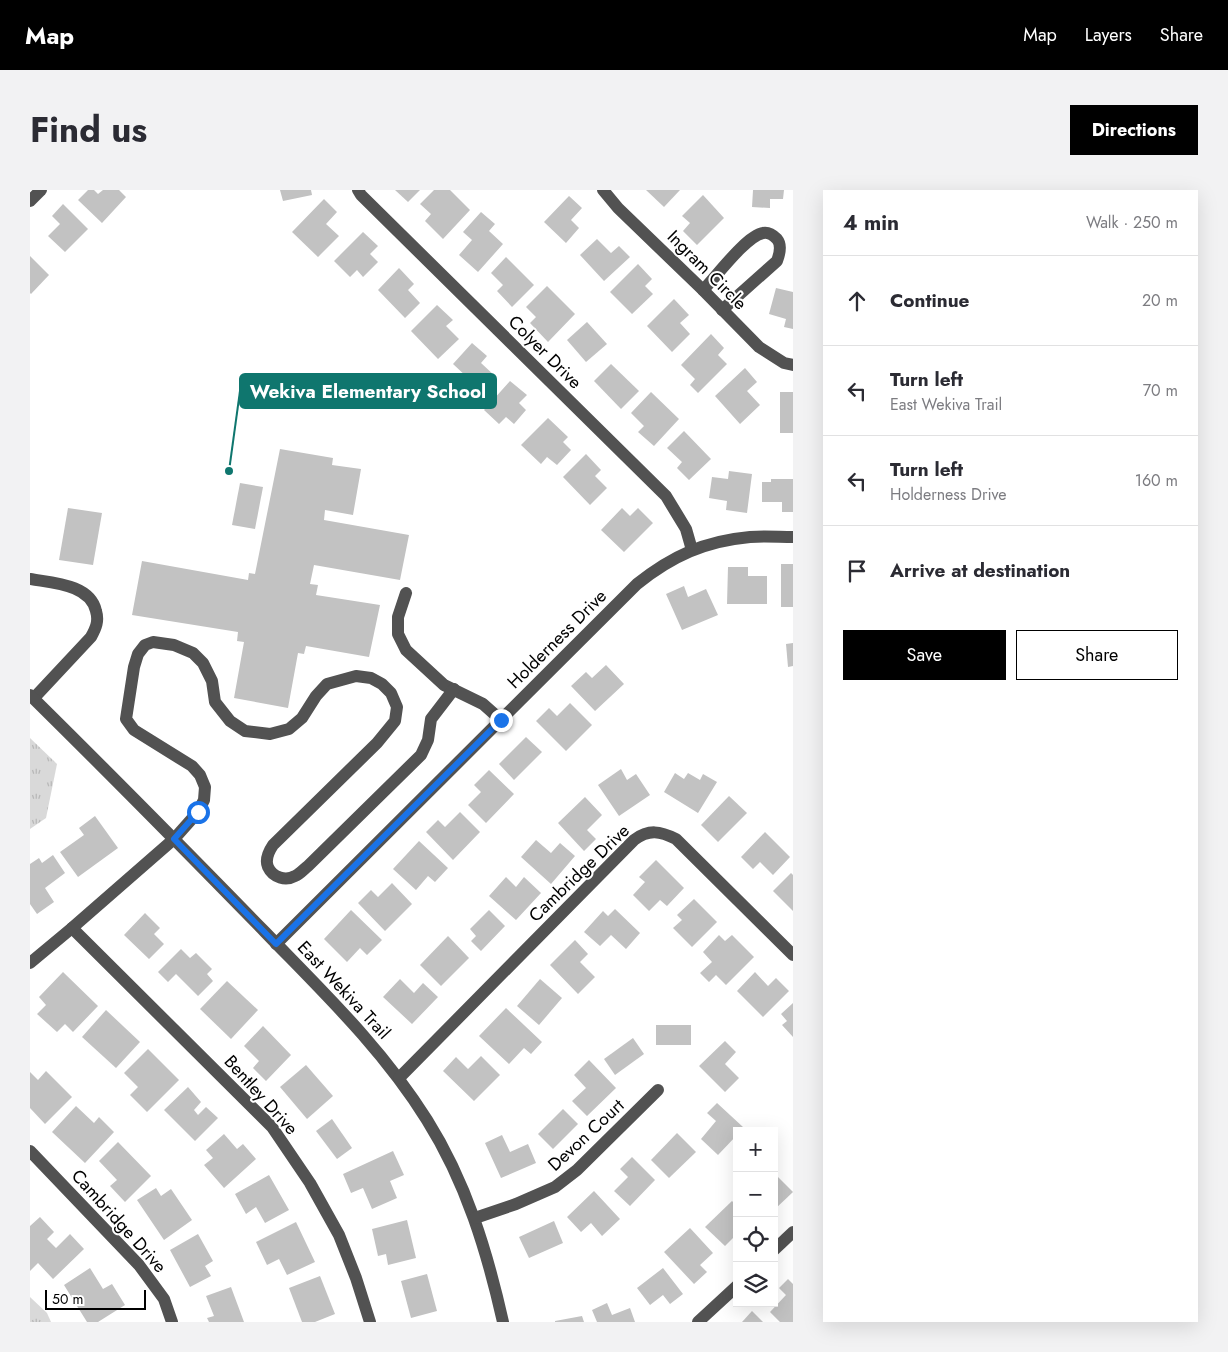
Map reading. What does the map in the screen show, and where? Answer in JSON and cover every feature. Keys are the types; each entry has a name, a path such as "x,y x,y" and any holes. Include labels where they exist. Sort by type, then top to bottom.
{"street":[{"path":"30,201 41,190"},
{"name":"Colyer Drive","path":"358,190 666,496 686,529 692,550"},
{"name":"Ingram Circle","path":"603,190 618,208 704,290 759,347 784,363 793,365"},
{"path":"704,290 750,239 763,233 772,234 778,240 781,251 777,261 722,310"},
{"name":"Holderness Drive","path":"276,944 636,584 659,566 692,550 716,542 751,537 793,537"},
{"path":"30,579 86,593 95,606 98,622 91,637 32,697"},
{"path":"406,593 398,618 398,634 406,650 444,685 483,704 501,720"},
{"path":"30,963 174,839 198,812 204,800 205,787 200,775 192,766 134,730 126,719 134,667 138,654 145,645 152,642 174,645 193,653 203,663 212,681 216,702 230,721 246,731 270,734 289,729 302,718 316,696 327,684 343,679 356,676 371,678 382,684 391,693 397,707 395,720 377,743 272,845 268,854 268,867 276,876 286,879 295,876 308,866 421,755 428,740 432,719 454,689"},
{"name":"East Wekiva Trail","path":"32,697 344,1012 400,1078 428,1121 453,1166 475,1218 493,1276 503,1322"},
{"name":"Cambridge Drive","path":"400,1078 634,840 643,834 655,832 666,834 676,839 793,954"},
{"name":"Bentley Drive","path":"72,928 272,1127 310,1183 339,1234 370,1322"},
{"name":"Devon Court","path":"475,1218 516,1204 556,1187 577,1170 658,1090"},
{"name":"Cambridge Drive","path":"30,1151 139,1265 164,1299 172,1322"},
{"path":"778,1246 793,1232"},
{"path":"698,1322 733,1290"}],"green space":[{"path":"30,738 57,764 46,818 30,829"},
{"path":"30,1297 47,1313 51,1322 30,1322"}],"building":[{"path":"88,190 94,190 98,194 103,190 119,190 126,197 102,223 78,200"},
{"path":"280,190 311,190 312,195 283,201"},
{"path":"395,190 420,190 408,202"},
{"path":"434,190 450,190 470,210 443,239 425,221 431,214 420,204"},
{"path":"646,190 680,190 664,207"},
{"path":"753,190 784,190 783,199 770,199 770,208 752,207"},
{"path":"703,195 724,218 697,245 683,231 690,223 682,216"},
{"path":"569,196 582,208 571,220 579,228 566,243 544,222"},
{"path":"324,199 337,212 326,224 339,236 318,257 292,232"},
{"path":"63,204 88,229 65,252 48,236 60,224 52,216"},
{"path":"481,212 495,224 489,231 503,244 478,272 459,255 472,240 463,232"},
{"path":"363,232 378,246 370,254 378,262 363,277 357,270 350,277 334,261"},
{"path":"597,239 611,253 619,246 630,257 604,281 580,255"},
{"path":"30,256 49,275 31,294 30,293"},
{"path":"506,257 534,285 512,307 497,291 503,285 491,273"},
{"path":"638,264 652,279 645,286 653,294 632,314 610,292"},
{"path":"399,268 414,284 408,290 420,303 405,318 378,290"},
{"path":"547,286 575,314 548,342 530,323 536,317 526,307"},
{"path":"776,288 793,292 793,329 784,327 786,319 769,314"},
{"path":"674,299 689,315 680,323 690,334 672,352 647,326"},
{"path":"437,305 453,320 446,326 459,339 438,359 411,331"},
{"path":"587,322 607,344 586,362 567,340"},
{"path":"711,334 724,348 718,355 727,364 698,393 690,385 695,379 681,365"},
{"path":"472,343 487,356 481,363 495,376 482,391 453,364"},
{"path":"611,364 639,391 621,409 594,381"},
{"path":"745,368 757,382 747,391 760,405 740,424 715,396"},
{"path":"510,381 527,395 519,403 526,410 514,424 506,417 499,424 484,410"},
{"path":"651,392 679,419 654,446 638,432 644,426 631,413"},
{"path":"780,392 793,392 793,433 780,433"},
{"path":"548,418 568,437 563,442 571,450 557,465 547,457 541,464 521,445"},
{"path":"684,431 711,459 689,480 677,468 682,462 667,448"},
{"path":"280,449 333,458 332,465 361,469 353,515 325,510 324,520 409,535 400,580 314,565 310,584 318,585 316,595 380,605 369,657 306,646 304,654 298,653 288,708 234,698 244,642 237,641 238,632 132,615 142,561 248,580 249,573 255,574"},
{"path":"586,454 601,470 595,476 607,488 590,505 563,477"},
{"path":"729,471 752,474 747,513 726,510 727,501 709,498 712,477 728,479"},
{"path":"771,479 793,479 793,512 782,512 782,502 762,502 762,482 771,482"},
{"path":"240,483 263,487 255,529 232,525"},
{"path":"68,508 102,513 93,565 59,560"},
{"path":"622,508 630,516 638,508 653,523 624,552 601,530"},
{"path":"781,564 793,564 793,607 781,607"},
{"path":"728,567 748,567 748,576 767,576 767,604 727,604"},
{"path":"684,586 688,597 706,589 718,615 682,630 666,594"},
{"path":"793,643 793,666 788,667 786,644"},
{"path":"606,665 624,684 595,711 571,686 586,672 592,678"},
{"path":"570,703 592,725 566,751 536,721 549,708 557,716"},
{"path":"526,737 542,752 514,780 499,764"},
{"path":"621,769 627,780 636,774 650,795 619,816 598,785"},
{"path":"489,770 514,794 486,823 468,805 481,792 474,785"},
{"path":"675,773 684,779 688,773 700,780 703,774 717,782 698,813 664,792"},
{"path":"729,796 747,813 718,842 701,825"},
{"path":"585,797 602,815 587,830 596,839 584,851 558,823"},
{"path":"460,812 480,832 453,860 426,832 438,820 445,827"},
{"path":"95,816 118,848 78,877 60,852 84,835 79,828"},
{"path":"765,832 790,857 773,875 760,862 753,869 741,857"},
{"path":"536,840 551,853 560,843 575,856 551,884 521,857"},
{"path":"419,841 448,868 435,882 428,876 416,890 393,869"},
{"path":"53,855 65,873 45,888 54,902 37,914 30,904 30,864 39,858 42,863"},
{"path":"656,860 684,888 667,906 660,900 649,911 633,895 645,882 639,877"},
{"path":"791,873 793,875 793,911 773,891"},
{"path":"506,877 516,887 524,877 541,893 516,920 489,896"},
{"path":"392,883 412,904 385,931 358,903 371,890 378,897"},
{"path":"694,899 717,922 692,947 673,928 682,920 677,915"},
{"path":"615,909 640,933 626,949 611,935 600,946 584,932 603,911 608,916"},
{"path":"351,910 382,940 367,955 360,948 347,962 324,939"},
{"path":"489,910 505,926 481,951 471,941 476,936 470,929"},
{"path":"145,913 160,928 154,934 164,944 149,959 124,935"},
{"path":"719,935 725,941 732,935 754,957 726,985 716,975 709,982 700,973 712,962 703,952"},
{"path":"448,936 469,958 441,986 420,965"},
{"path":"575,940 588,954 580,962 595,977 578,994 550,965"},
{"path":"181,949 190,958 196,953 212,969 207,974 213,981 198,996 176,974 168,982 158,972"},
{"path":"63,972 98,1006 73,1032 65,1024 57,1032 37,1014 46,1005 39,997"},
{"path":"755,972 768,986 776,978 789,991 763,1017 737,991"},
{"path":"400,979 414,993 423,983 438,997 412,1024 383,997"},
{"path":"540,979 562,998 539,1025 517,1006"},
{"path":"227,981 258,1010 231,1039 200,1009"},
{"path":"793,1003 793,1037 782,1025 787,1021 781,1014"},
{"path":"506,1008 542,1042 531,1054 524,1048 509,1064 479,1036"},
{"path":"106,1010 140,1042 116,1068 82,1037"},
{"path":"656,1025 691,1025 691,1045 656,1045"},
{"path":"263,1026 291,1055 266,1081 253,1068 259,1061 244,1046"},
{"path":"633,1038 644,1054 615,1075 604,1059"},
{"path":"725,1041 736,1052 725,1064 739,1078 725,1092 699,1066"},
{"path":"148,1049 179,1080 147,1112 130,1095 138,1087 124,1073"},
{"path":"481,1056 500,1075 474,1101 443,1071 456,1057 468,1069"},
{"path":"589,1060 616,1088 587,1116 572,1101 586,1088 574,1075"},
{"path":"306,1065 333,1096 307,1119 280,1087"},
{"path":"46,1071 72,1097 45,1124 30,1108 30,1072 38,1080"},
{"path":"188,1087 201,1102 194,1110 198,1115 206,1107 218,1118 195,1141 164,1110"},
{"path":"717,1103 743,1127 733,1127 733,1139 718,1155 701,1139 716,1121 707,1113"},
{"path":"76,1106 94,1123 99,1117 114,1132 85,1163 52,1132"},
{"path":"563,1109 578,1124 553,1149 538,1134"},
{"path":"332,1119 352,1148 337,1159 316,1131"},
{"path":"677,1133 696,1152 669,1178 651,1160"},
{"path":"224,1134 237,1149 243,1144 256,1159 224,1188 204,1165 213,1158 206,1150"},
{"path":"502,1135 510,1152 528,1144 536,1163 501,1178 485,1143"},
{"path":"118,1142 151,1176 125,1202 110,1186 117,1180 99,1161"},
{"path":"393,1151 404,1175 390,1181 397,1198 372,1209 363,1188 351,1193 343,1174"},
{"path":"632,1157 655,1180 630,1206 614,1191 628,1177 620,1169"},
{"path":"269,1175 289,1210 265,1223 256,1207 246,1214 235,1194"},
{"path":"778,1177 793,1192 778,1206"},
{"path":"156,1188 161,1196 171,1189 192,1220 164,1240 137,1200"},
{"path":"594,1191 620,1219 602,1236 591,1223 581,1232 567,1217"},
{"path":"733,1202 733,1238 725,1246 705,1227"},
{"path":"40,1217 54,1232 47,1239 56,1248 70,1234 84,1249 53,1279 38,1263 30,1271 30,1226"},
{"path":"407,1220 416,1258 388,1265 386,1254 378,1256 372,1229"},
{"path":"554,1221 563,1243 529,1258 519,1237"},
{"path":"296,1222 315,1262 287,1275 279,1259 267,1265 256,1242"},
{"path":"690,1228 713,1253 700,1265 707,1272 694,1284 664,1252"},
{"path":"198,1234 213,1261 205,1266 211,1276 190,1287 170,1250"},
{"path":"90,1268 103,1289 112,1284 125,1305 98,1322 87,1322 64,1285"},
{"path":"663,1268 683,1294 670,1304 663,1295 650,1305 637,1288"},
{"path":"427,1274 437,1311 411,1318 401,1281"},
{"path":"320,1276 335,1314 315,1322 302,1322 289,1288"},
{"path":"788,1279 793,1284 793,1322 780,1322 770,1312 775,1307 778,1307 778,1304 786,1295 779,1288"},
{"path":"231,1287 244,1322 209,1322 207,1318 214,1316 206,1296"},
{"path":"607,1303 612,1315 630,1308 635,1322 597,1322 592,1310"},
{"path":"752,1311 763,1322 742,1322"},
{"path":"582,1316 584,1322 555,1322 555,1321"}],"place":[{"name":"Wekiva Elementary School","path":"229,471"}],"route":[{"path":"198,812 174,839 276,944 501,720"}]}
